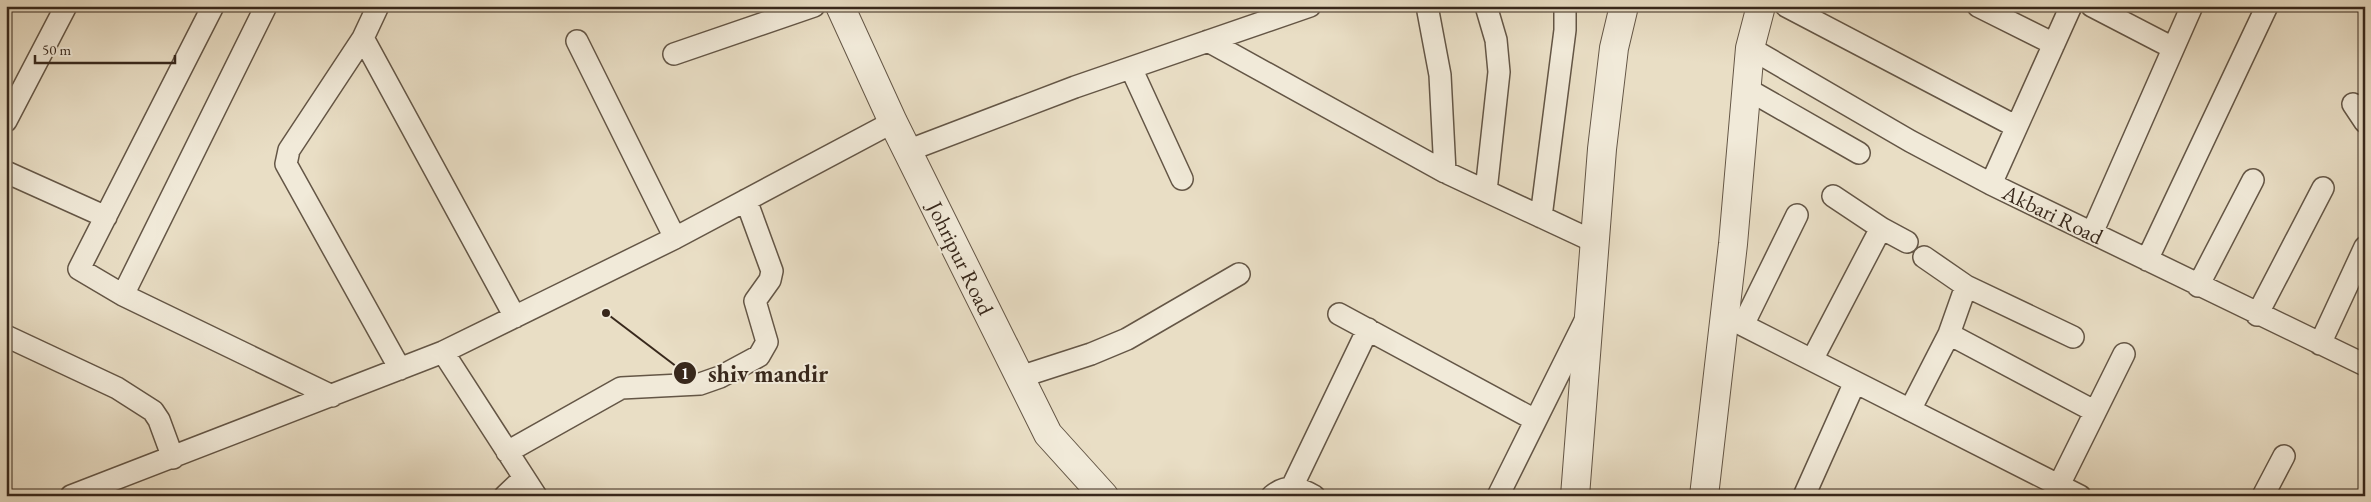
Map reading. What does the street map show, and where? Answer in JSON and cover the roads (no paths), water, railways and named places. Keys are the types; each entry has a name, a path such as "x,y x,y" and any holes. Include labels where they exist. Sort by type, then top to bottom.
{"street":[{"path":"6,122 66,6"},
{"path":"213,6 79,269 123,295 332,396"},
{"path":"123,295 266,6"},
{"path":"378,6 362,38 289,150 286,164 400,369"},
{"path":"674,54 814,6"},
{"name":"Johripur Road","path":"840,6 893,122 1048,434 1104,496"},
{"path":"908,151 1132,68 1310,6"},
{"path":"1427,6 1440,75 1445,172"},
{"path":"1486,6 1496,40 1499,72 1486,191"},
{"path":"1541,217 1566,30 1565,6"},
{"path":"1575,496 1602,149 1612,67 1624,6"},
{"path":"1704,496 1734,321 1750,48 1761,6"},
{"path":"1786,6 2015,126"},
{"path":"1978,6 2054,44"},
{"path":"1991,184 2015,126 2071,6"},
{"path":"2092,6 2173,48"},
{"path":"2092,233 2192,6"},
{"path":"2147,260 2267,6"},
{"path":"362,38 515,316"},
{"path":"577,41 675,238"},
{"path":"1208,41 1445,172 1595,242"},
{"name":"Akbari Road","path":"1750,48 1910,141 1991,184 2198,286 2365,365"},
{"path":"1132,68 1182,178"},
{"path":"1747,89 1859,153"},
{"path":"2353,104 2365,122"},
{"path":"78,494 444,352 675,238 893,122"},
{"path":"6,172 106,217"},
{"path":"2198,286 2253,180"},
{"path":"2257,314 2323,188"},
{"path":"1833,196 1881,228 1907,242"},
{"path":"507,452 620,388 700,384 720,377 759,356 767,342 755,301 770,280 772,271 746,200"},
{"path":"1734,321 1797,215"},
{"path":"1812,360 1881,228"},
{"path":"2320,344 2365,247"},
{"path":"1924,257 1966,286 2073,337"},
{"path":"1020,378 1091,354 1128,339 1239,274"},
{"path":"1910,410 1948,334 1966,286"},
{"path":"1498,496 1590,311"},
{"path":"1339,314 1536,420"},
{"path":"1734,321 2080,496"},
{"path":"1292,486 1368,330"},
{"path":"1948,334 2094,411"},
{"path":"6,336 117,388 153,411 159,420 173,458"},
{"path":"444,352 536,496"},
{"path":"2059,485 2094,411 2124,354"},
{"path":"1804,496 1855,382"},
{"path":"2263,496 2284,456"},
{"path":"505,496 524,478"},
{"path":"1272,496 1283,488 1292,486 1314,496"}],"place":[{"name":"shiv mandir","path":"606,313"}]}
